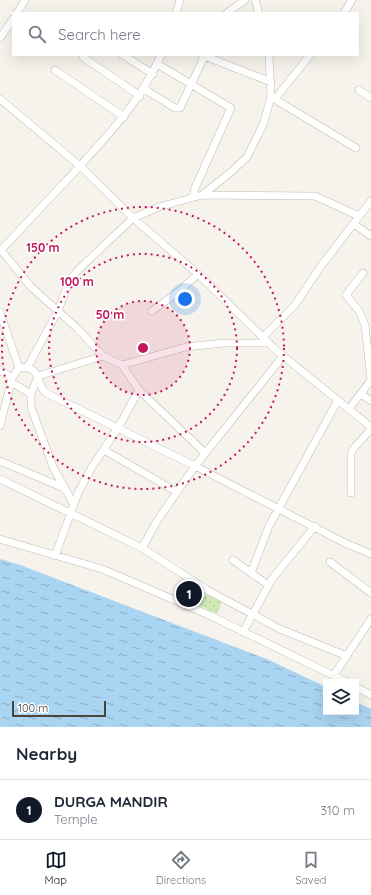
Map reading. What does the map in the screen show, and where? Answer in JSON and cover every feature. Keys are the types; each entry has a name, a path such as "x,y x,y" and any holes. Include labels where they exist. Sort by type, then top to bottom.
{"street":[{"path":"18,12 25,0"},
{"path":"176,10 180,0"},
{"path":"228,12 244,0"},
{"path":"255,0 259,12"},
{"path":"345,12 352,0"},
{"path":"0,38 12,20"},
{"path":"125,56 153,74"},
{"path":"161,56 153,74 140,96 124,117 1,250 31,287 58,311 103,356 122,365 139,390 205,453"},
{"path":"144,89 178,108 182,106 204,56"},
{"path":"206,56 271,82"},
{"path":"269,56 273,98"},
{"path":"202,195 230,173 247,157 263,125 273,98 309,56"},
{"path":"83,57 140,96"},
{"path":"157,64 228,104 231,109 195,188 193,197"},
{"path":"55,70 124,117"},
{"path":"359,90 371,98"},
{"path":"273,98 356,148"},
{"path":"0,99 80,166 133,218 198,274 283,356 371,428 354,448 351,454 351,493"},
{"path":"27,368 58,311 69,281 133,218 159,207 202,195 315,196 359,216"},
{"path":"263,337 295,305 321,266 371,201"},
{"path":"354,224 371,236"},
{"path":"349,410 371,380 364,321 359,311 346,295 363,273"},
{"path":"152,311 178,292 198,274"},
{"path":"0,312 20,368"},
{"path":"122,365 186,347 223,343 269,343"},
{"path":"38,376 103,356"},
{"path":"142,548 157,521 195,466 283,356"},
{"path":"20,368 27,368 38,376 43,391 46,393 315,526 345,543 371,554"},
{"path":"0,426 12,380 20,368"},
{"path":"0,370 31,394"},
{"path":"38,376 31,394 31,407 53,467 73,502"},
{"path":"55,556 73,502 86,477 118,428 139,390"},
{"path":"361,394 371,401"},
{"path":"251,573 263,538 278,508 338,400"},
{"path":"104,450 177,492"},
{"path":"0,461 64,488"},
{"path":"0,479 142,548 209,591 252,615 288,633 347,656"},
{"path":"243,632 268,585 315,526"},
{"path":"0,539 119,576 243,632 341,679"},
{"path":"233,560 268,585"},
{"path":"330,562 371,593"},
{"path":"334,675 371,619"},
{"path":"359,689 371,695"}],"green space":[{"path":"202,593 222,602 217,614 195,603"}],"water":[{"path":"0,559 20,565 269,660 323,686 323,715 359,715 359,703 371,709 371,727 0,727"}],"place":[{"name":"DURGA MANDIR","path":"189,594"}]}
